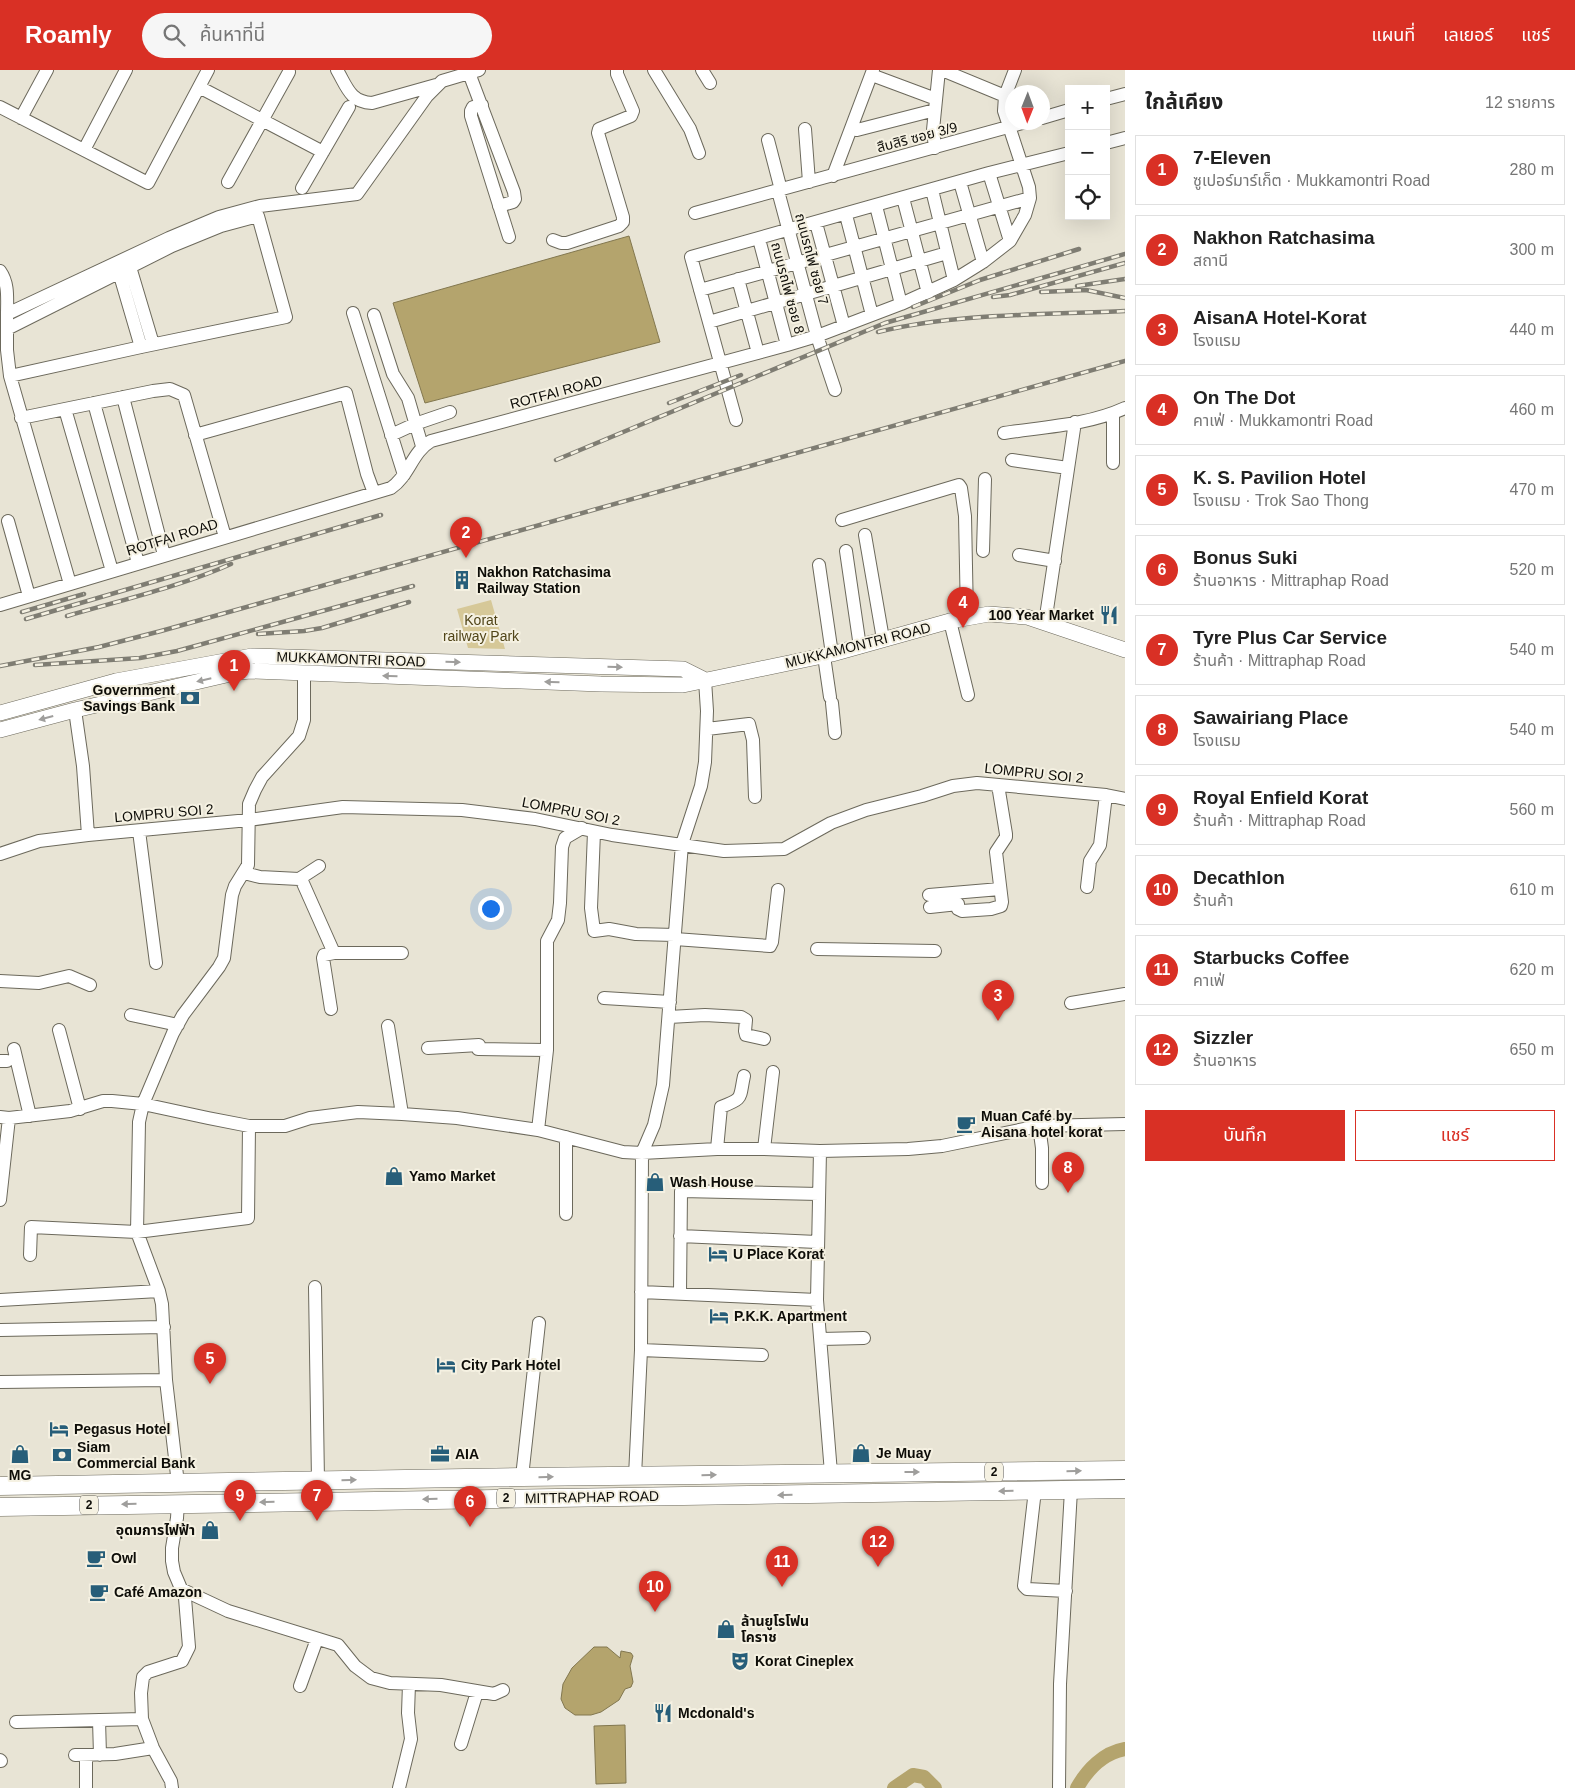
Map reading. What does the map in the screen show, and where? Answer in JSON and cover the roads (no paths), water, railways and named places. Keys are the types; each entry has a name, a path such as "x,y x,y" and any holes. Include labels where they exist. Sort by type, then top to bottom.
{"highway":[{"name":"MITTRAPHAP ROAD","path":"0,1486 522,1477 1125,1470"},
{"path":"178,1484 178,1503"},
{"name":"MITTRAPHAP ROAD","path":"0,1506 1125,1489"}],"main road":[{"name":"MUKKAMONTRI ROAD","path":"0,730 120,699 240,672 683,685 828,655 950,621 989,614 1011,614 1027,617 1125,650"},
{"name":"MUKKAMONTRI ROAD","path":"0,713 116,681 252,656 299,659 684,669 705,680"},
{"path":"299,659 304,674"},
{"path":"116,681 120,699"}],"street":[{"path":"21,118 48,70"},
{"path":"84,150 126,70"},
{"path":"0,107 148,184 208,70"},
{"path":"337,70 353,97 362,103 377,102 438,85"},
{"path":"553,240 561,243 567,242 619,226 622,222 623,217 598,133 599,129 631,116 633,111 617,70"},
{"path":"654,70 690,129 699,153"},
{"path":"702,70 710,83"},
{"path":"935,148 933,130 940,70 1005,96 1005,114"},
{"path":"1009,85 1015,70"},
{"path":"5,321 169,238 219,217 260,206 358,194 427,96 442,81 474,71 482,105 515,198 513,202 499,206"},
{"path":"228,182 289,72"},
{"path":"833,176 875,74 935,104"},
{"path":"199,87 322,152"},
{"path":"1110,98 1125,94"},
{"path":"857,130 935,104"},
{"path":"482,105 473,108 470,111 471,116 509,238"},
{"path":"302,188 348,107"},
{"path":"1050,116 1065,111"},
{"name":"สืบสิริ ซอย 3/9","path":"695,214 1005,128"},
{"path":"805,129 809,182"},
{"path":"700,290 1030,198 1029,187 1011,130"},
{"path":"1110,142 1125,138"},
{"name":"ถนนรถไฟ ซอย 7","path":"768,140 789,231 817,336 835,390"},
{"path":"736,420 691,257 846,215 989,173 1065,154"},
{"path":"989,173 1010,241"},
{"path":"960,182 983,262"},
{"path":"932,190 954,280"},
{"path":"903,198 928,293"},
{"name":"ROTFAI ROAD","path":"1,601 29,596 391,488 404,475 422,446 431,441 788,345 902,304 954,280 983,262 1010,241 1025,214 1030,198"},
{"path":"876,206 902,304"},
{"path":"846,215 872,315"},
{"path":"5,321 125,269 172,246 221,226 258,216 286,317 10,376"},
{"path":"816,223 844,326"},
{"name":"ถนนรถไฟ ซอย 8","path":"759,239 788,345"},
{"path":"709,322 947,253"},
{"path":"125,269 147,346"},
{"path":"0,271 8,288 5,321 10,376 70,584"},
{"path":"738,279 758,353"},
{"path":"353,313 404,475"},
{"path":"374,315 393,374 408,398 422,446"},
{"path":"22,418 170,389 184,395 225,537"},
{"path":"195,435 346,393 367,474 374,493"},
{"path":"123,397 164,555"},
{"path":"94,403 138,563"},
{"path":"1004,433 1075,422 1112,414 1125,408"},
{"path":"65,409 112,571"},
{"path":"391,435 415,424 450,412"},
{"path":"1112,414 1113,464"},
{"path":"1045,623 1075,422"},
{"path":"1012,460 1068,468"},
{"path":"983,551 985,479"},
{"path":"842,520 955,484 959,485 965,516 967,617"},
{"path":"965,516 984,510"},
{"path":"8,521 29,596"},
{"path":"865,536 883,639"},
{"path":"846,551 860,647"},
{"path":"1018,555 1055,562"},
{"path":"819,564 835,733"},
{"path":"950,621 968,695"},
{"path":"178,1484 166,1380 162,1304 137,1232 139,1122 143,1104 154,1076 183,1015 224,958 232,895 235,886 248,865 249,804 262,777 299,736 304,720 304,674"},
{"path":"635,1476 641,1350 642,1152 654,1125 664,1074 682,844 700,786 705,762 707,711 705,680"},
{"path":"75,710 83,766 88,834"},
{"path":"707,729 749,724 753,740 755,797"},
{"name":"LOMPRU SOI 2","path":"0,854 39,841 88,834 249,820 343,807 462,810 536,818 594,832 724,851 784,849 831,823 866,810 953,786 977,783 1106,795 1125,799"},
{"path":"1002,786 1014,846"},
{"path":"1000,889 930,901 958,904 958,909 962,911 1001,906 1002,902 996,852 1006,837 1002,786"},
{"path":"1087,887 1090,861 1100,845 1106,795"},
{"path":"538,1130 548,1050 547,941 558,920 562,847 565,838 582,828"},
{"path":"138,831 156,963"},
{"path":"594,832 592,908 594,931 610,929 636,934 770,946 778,890"},
{"path":"244,873 260,877 298,878 319,866"},
{"path":"298,878 302,882 331,950 334,953"},
{"path":"817,949 935,951"},
{"path":"331,1009 324,956 334,953 402,952"},
{"path":"0,981 39,983 69,976 90,985"},
{"path":"1071,1003 1125,994"},
{"path":"604,998 670,1002"},
{"path":"131,1015 178,1025"},
{"path":"669,1016 741,1017 746,1020 744,1030 746,1035 764,1039"},
{"path":"388,1026 402,1114"},
{"path":"59,1030 80,1108"},
{"path":"428,1048 479,1047 548,1050"},
{"path":"14,1049 30,1116"},
{"path":"764,1149 773,1072"},
{"path":"717,1149 721,1107 736,1102 739,1098 744,1076"},
{"path":"0,1200 4,1117 30,1116 80,1108 102,1101 143,1104 249,1126 285,1126 310,1118 358,1112 456,1118 538,1130 623,1152 717,1149 820,1151 908,1149 942,1146 1039,1126 1125,1124"},
{"path":"30,1255 31,1227 137,1232 248,1218 249,1126"},
{"path":"1039,1126 1042,1148 1042,1183"},
{"path":"566,1137 566,1214"},
{"path":"820,1151 817,1300 831,1473"},
{"path":"680,1294 681,1191 819,1194"},
{"path":"680,1236 817,1242"},
{"path":"315,1287 318,1481"},
{"path":"0,1300 159,1291"},
{"path":"641,1292 817,1300"},
{"path":"522,1477 538,1324"},
{"path":"0,1330 164,1327"},
{"path":"821,1339 864,1338"},
{"path":"641,1350 762,1355"},
{"path":"0,1382 166,1380"},
{"path":"1035,1490 1024,1586 1027,1589 1066,1591"},
{"path":"1059,1788 1060,1684 1071,1490"},
{"path":"172,1788 171,1781 153,1748 142,1719 141,1692 143,1677 148,1672 182,1661 189,1647 185,1598 172,1562 178,1503"},
{"path":"182,1589 228,1611 338,1645 355,1666 371,1678 390,1683 441,1685 494,1694 503,1690"},
{"path":"300,1686 317,1638"},
{"path":"399,1788 411,1739 408,1713 409,1684"},
{"path":"461,1744 477,1692"},
{"path":"16,1722 142,1719"},
{"path":"99,1720 100,1755"},
{"path":"86,1788 80,1755 100,1755 153,1748"}],"waterway":[{"path":"1077,1788 1096,1763 1110,1754 1125,1749"},
{"path":"894,1788 913,1775 924,1777 935,1788"}],"railway":[{"path":"913,307 980,280 1079,249"},
{"path":"556,460 885,323 1125,254"},
{"path":"993,297 1010,295 1125,263"},
{"path":"1077,286 1125,279"},
{"path":"1041,292 1086,290 1125,298"},
{"path":"878,332 938,321 969,318 1125,311"},
{"path":"0,666 99,647 161,631 1125,361"},
{"path":"669,403 741,375"},
{"path":"26,619 381,515"},
{"path":"67,616 171,586 231,564"},
{"path":"35,665 140,658 177,651 413,586"},
{"path":"22,612 84,594"},
{"path":"258,634 322,628 409,602"}],"place":[{"name":"Nakhon Ratchasima","path":"466,558"},
{"name":"Nakhon Ratchasima Railway Station","path":"462,580"},
{"name":"100 Year Market","path":"1109,615"},
{"name":"On The Dot","path":"963,628"},
{"name":"7-Eleven","path":"234,691"},
{"name":"Government Savings Bank","path":"190,698"},
{"name":"AisanA Hotel-Korat","path":"998,1021"},
{"name":"Muan Café by Aisana hotel korat","path":"966,1124"},
{"name":"Yamo Market","path":"394,1176"},
{"name":"Wash House","path":"655,1182"},
{"name":"Sawairiang Place","path":"1068,1193"},
{"name":"U Place Korat","path":"718,1254"},
{"name":"P.K.K. Apartment","path":"719,1316"},
{"name":"City Park Hotel","path":"446,1365"},
{"name":"K. S. Pavilion Hotel","path":"210,1384"},
{"name":"Pegasus Hotel","path":"59,1429"},
{"name":"Je Muay","path":"861,1453"},
{"name":"MG","path":"20,1454"},
{"name":"AIA","path":"440,1454"},
{"name":"Siam Commercial Bank","path":"62,1455"},
{"name":"Royal Enfield Korat","path":"240,1521"},
{"name":"Tyre Plus Car Service","path":"317,1521"},
{"name":"Bonus Suki","path":"470,1527"},
{"name":"อุดมการไฟฟ้า","path":"210,1530"},
{"name":"Owl","path":"96,1558"},
{"name":"Sizzler","path":"878,1567"},
{"name":"Starbucks Coffee","path":"782,1587"},
{"name":"Café Amazon","path":"99,1592"},
{"name":"Decathlon","path":"655,1612"},
{"name":"ล้านยูโรโฟน โคราช","path":"726,1629"},
{"name":"Korat Cineplex","path":"740,1661"},
{"name":"Mcdonald's","path":"663,1713"}],"park label":[{"name":"Korat railway Park","path":"481,628"}]}
